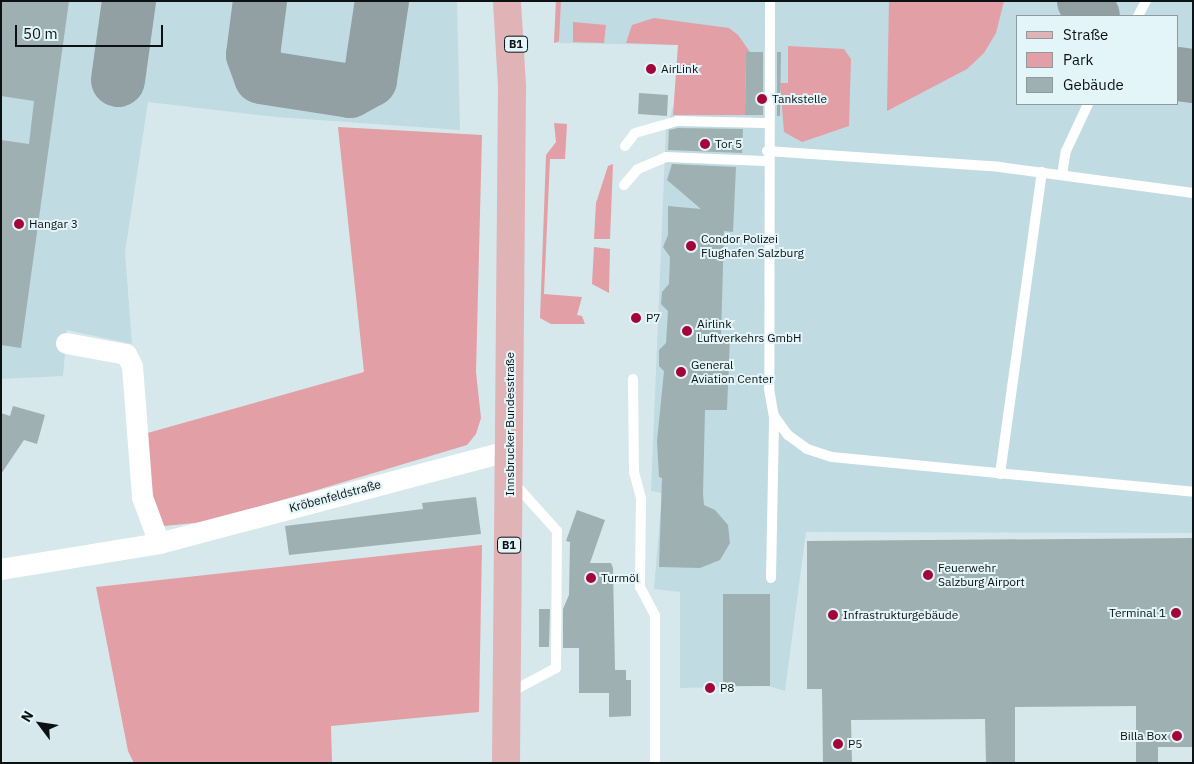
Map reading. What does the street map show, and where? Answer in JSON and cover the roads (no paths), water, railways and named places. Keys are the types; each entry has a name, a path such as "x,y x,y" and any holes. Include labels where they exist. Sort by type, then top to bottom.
{"main road":[{"name":"Innsbrucker Bundesstraße","path":"506,763 511,450 512,86 507,1"},
{"name":"Innsbrucker Bundesstraße","path":"512,86 520,1"}],"street":[{"path":"66,343 126,354 132,366 142,497 159,543"},
{"name":"Kröbenfeldstraße","path":"1,569 159,543 511,450"}],"lane":[{"path":"770,1 767,156 768,389 774,416 772,578"},
{"path":"1139,15 1146,1"},
{"path":"1062,175 1066,151 1088,105"},
{"path":"625,146 635,134 676,121 767,122"},
{"path":"624,185 638,169 666,156 767,156 1042,172 1193,194"},
{"path":"1000,474 1042,172"},
{"path":"633,379 634,472 642,499 640,587 654,615 655,763"},
{"path":"774,416 807,449 832,457 1193,492"},
{"path":"506,695 556,668 556,531 510,479"}],"place":[{"name":"AirLink","path":"651,69"},
{"name":"Tankstelle","path":"762,99"},
{"name":"Tor 5","path":"705,144"},
{"name":"Hangar 3","path":"19,224"},
{"name":"Condor Polizei Flughafen Salzburg","path":"691,246"},
{"name":"P7","path":"636,318"},
{"name":"Airlink Luftverkehrs GmbH","path":"687,331"},
{"name":"General Aviation Center","path":"681,372"},
{"name":"Feuerwehr Salzburg Airport","path":"928,575"},
{"name":"Turmöl","path":"591,578"},
{"name":"Terminal 1","path":"1176,613"},
{"name":"Infrastrukturgebäude","path":"833,615"},
{"name":"P8","path":"710,688"},
{"name":"Billa Box","path":"1177,736"},
{"name":"P5","path":"838,744"}]}
